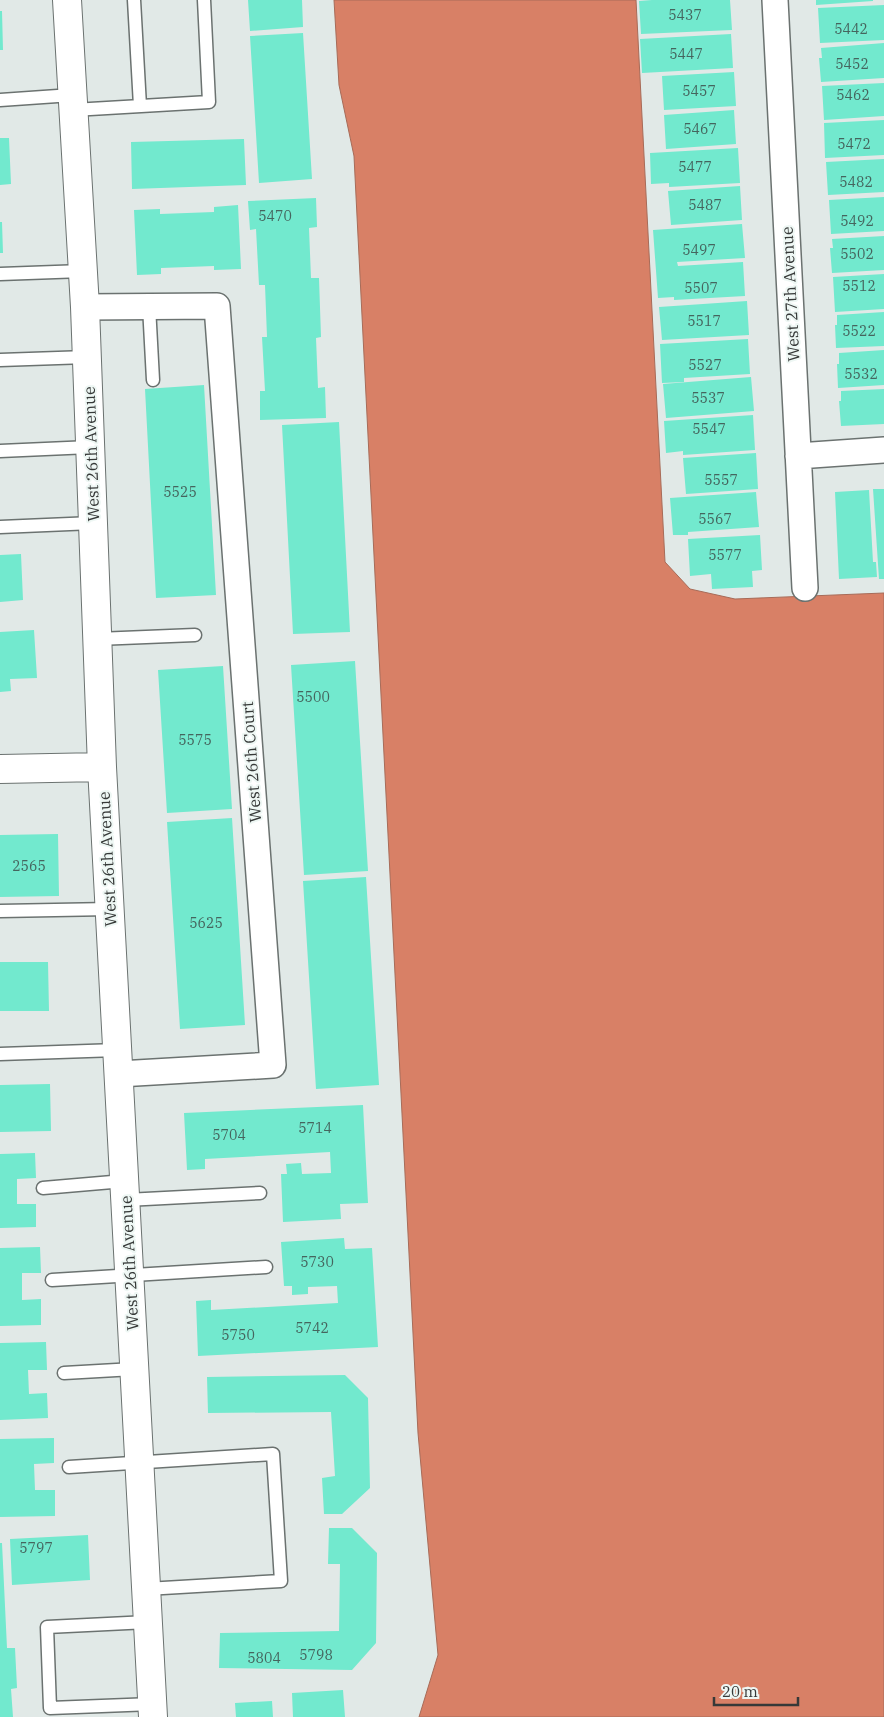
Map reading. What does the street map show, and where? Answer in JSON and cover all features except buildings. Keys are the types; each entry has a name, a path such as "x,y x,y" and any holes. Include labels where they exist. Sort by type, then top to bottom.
{"street":[{"name":"West 26th Avenue","path":"66,0 85,307 102,767 153,1710"},
{"name":"West 27th Avenue","path":"775,0 805,588"},
{"path":"85,307 149,306"},
{"name":"West 26th Court","path":"118,1062 273,1065 217,306 149,306"},
{"path":"798,456 884,450"},
{"path":"0,769 102,767"}],"lane":[{"path":"134,0 140,106"},
{"path":"0,100 140,106 209,102 204,0"},
{"path":"0,274 83,271"},
{"path":"149,306 153,380"},
{"path":"0,360 87,357"},
{"path":"0,451 90,447"},
{"path":"0,527 93,523"},
{"path":"97,639 195,635"},
{"path":"0,911 110,909"},
{"path":"0,1054 118,1062"},
{"path":"43,1188 260,1193"},
{"path":"52,1280 266,1267"},
{"path":"64,1373 134,1369"},
{"path":"69,1467 273,1454 281,1581 146,1589"},
{"path":"148,1622 47,1627 50,1708 153,1710"}],"shaded area":[{"path":"334,0 636,0 665,562 690,589 735,599 884,593 884,1717 419,1717 438,1655 418,1433 354,156 339,85"}]}
